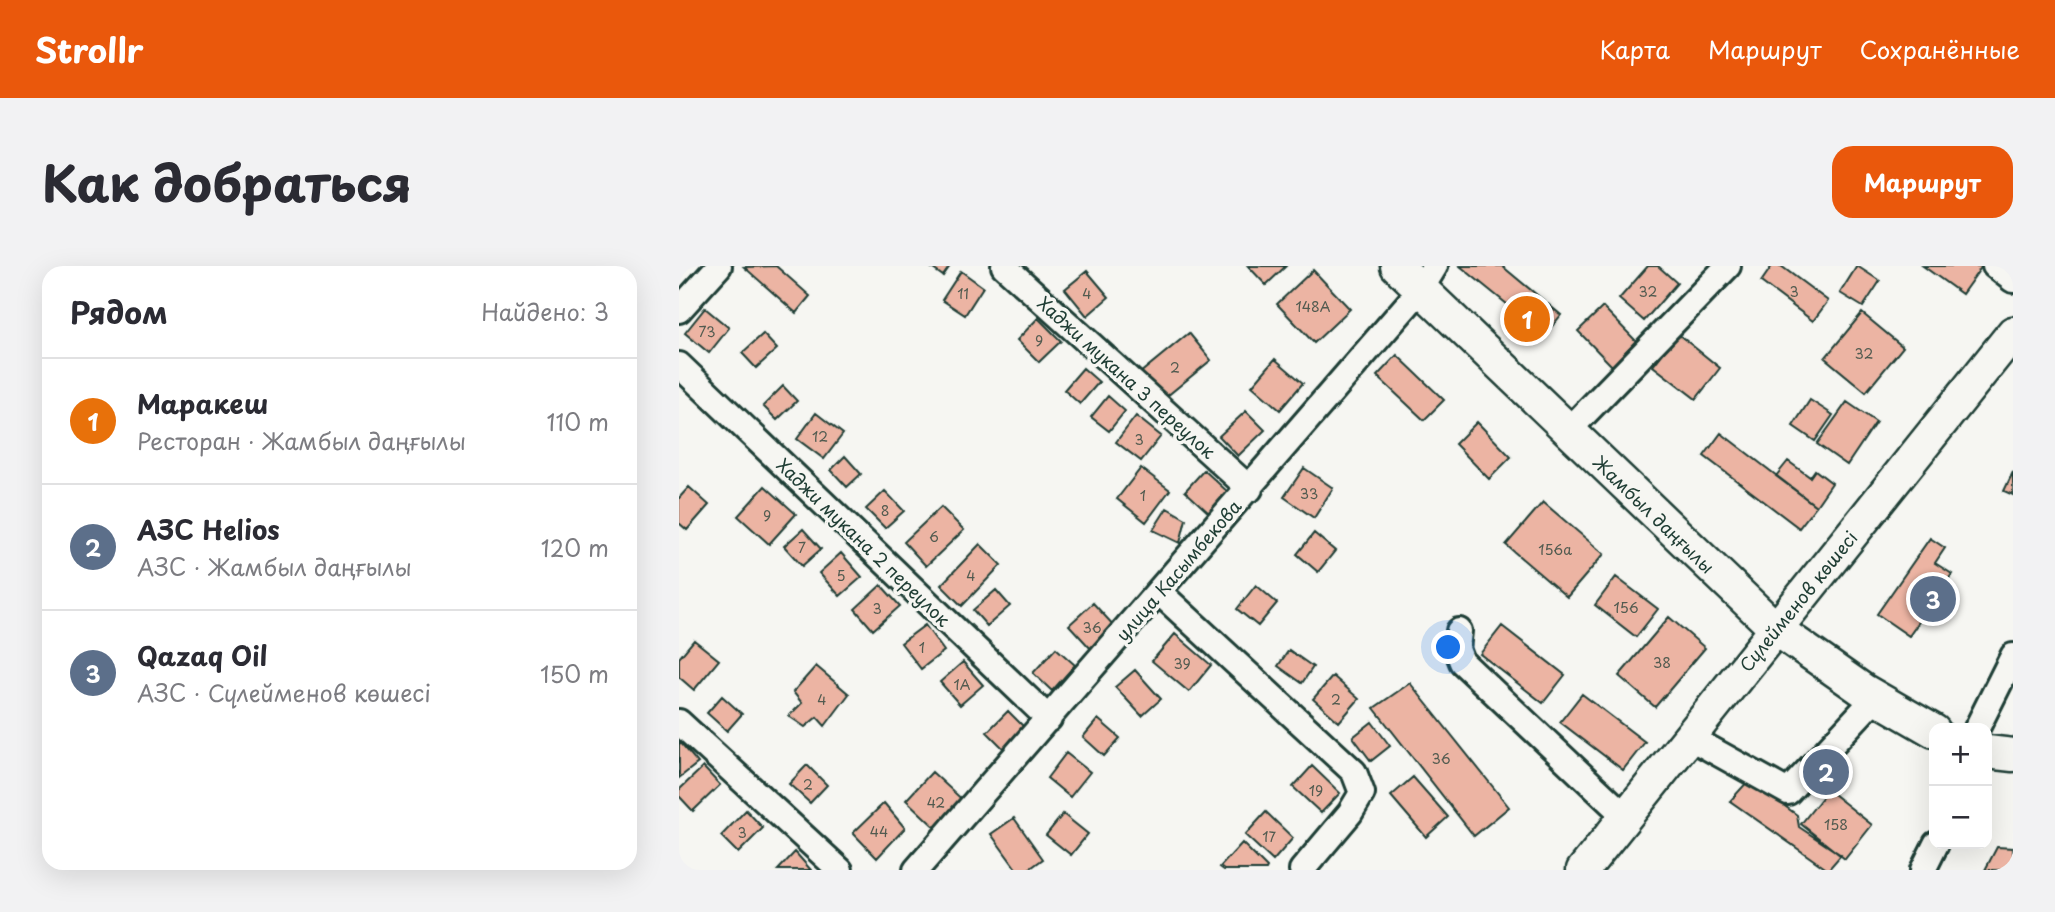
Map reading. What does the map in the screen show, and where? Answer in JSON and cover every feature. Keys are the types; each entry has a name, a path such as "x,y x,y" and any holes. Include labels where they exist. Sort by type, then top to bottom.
{"main road":[{"name":"Жамбыл даңғылы","path":"1397,266 1428,278 1568,431 1776,629 1876,697 1929,728"},
{"name":"Сүлейменов көшесі","path":"1583,870 2013,333"},
{"path":"1992,753 2013,755"}],"street":[{"path":"679,310 719,266"},
{"name":"Хаджи мукана 3 переулок","path":"1004,266 1250,489"},
{"path":"1568,431 1728,266"},
{"path":"1995,266 2013,281"},
{"name":"улица Касымбекова","path":"916,870 1250,489 1428,278"},
{"name":"Хаджи мукана 2 переулок","path":"679,365 1049,719"},
{"path":"1159,592 1354,772 1362,793 1350,813 1302,870"},
{"path":"1459,631 1457,649 1462,662 1626,817"},
{"path":"1980,723 2013,656"},
{"path":"1689,737 1788,792 1876,697"},
{"path":"679,722 840,870"},
{"path":"1923,870 1933,849"}],"building":[{"path":"776,266 810,296 796,313 744,267"},
{"path":"929,266 950,266 943,276"},
{"path":"1248,266 1286,266 1266,285"},
{"path":"1460,266 1502,266 1561,315 1545,335"},
{"path":"1648,266 1658,266 1677,283 1644,321 1619,299"},
{"path":"1772,266 1781,266 1828,301 1813,321 1761,282"},
{"path":"1857,266 1880,281 1863,307 1840,293"},
{"path":"1923,266 1982,266 1962,294"},
{"path":"1313,270 1350,309 1314,343 1277,304"},
{"path":"961,271 983,287 965,315 942,300"},
{"path":"1087,271 1109,297 1087,316 1065,289"},
{"path":"1603,307 1636,341 1612,366 1578,331"},
{"path":"705,308 729,328 709,353 685,333"},
{"path":"1862,313 1903,347 1866,392 1825,358"},
{"path":"1038,318 1061,341 1039,362 1017,340"},
{"path":"1189,333 1211,360 1161,401 1139,374"},
{"path":"763,334 777,349 756,368 742,353"},
{"path":"1678,334 1720,368 1696,399 1653,366"},
{"path":"1397,355 1444,400 1424,420 1377,376"},
{"path":"1275,359 1303,383 1280,410 1252,386"},
{"path":"1083,368 1099,382 1080,404 1064,390"},
{"path":"783,386 797,401 777,420 763,406"},
{"path":"1108,396 1125,411 1109,431 1091,417"},
{"path":"1810,400 1833,415 1815,441 1793,426"},
{"path":"1847,402 1876,422 1847,465 1817,444"},
{"path":"1246,411 1265,430 1238,456 1219,436"},
{"path":"816,413 843,434 824,459 797,439"},
{"path":"1136,416 1161,436 1141,461 1116,442"},
{"path":"1477,422 1511,457 1489,479 1455,444"},
{"path":"1721,433 1816,506 1799,528 1704,456"},
{"path":"845,456 861,474 847,487 831,470"},
{"path":"1788,461 1810,477 1815,470 1832,483 1816,506 1776,476"},
{"path":"1141,468 1170,490 1146,522 1117,499"},
{"path":"1304,468 1333,488 1314,518 1284,497"},
{"path":"1204,470 1229,493 1210,514 1185,491"},
{"path":"2013,472 2013,495 2004,491"},
{"path":"765,486 796,514 769,544 738,516"},
{"path":"689,487 709,505 687,530 679,523 679,498"},
{"path":"885,491 904,511 885,528 866,509"},
{"path":"1543,502 1604,554 1567,597 1506,545"},
{"path":"941,507 964,530 926,566 904,542"},
{"path":"1167,508 1186,519 1180,543 1153,530"},
{"path":"803,529 821,549 802,566 784,546"},
{"path":"1314,533 1335,551 1318,572 1297,554"},
{"path":"1930,538 1945,548 1935,563 1952,574 1909,636 1877,614"},
{"path":"980,544 1001,565 962,606 941,585"},
{"path":"841,553 862,577 840,596 819,573"},
{"path":"1616,577 1658,609 1636,637 1595,605"},
{"path":"881,585 900,606 873,630 855,609"},
{"path":"1256,585 1277,603 1258,626 1237,609"},
{"path":"996,590 1010,606 987,626 973,610"},
{"path":"1093,603 1116,628 1092,650 1069,625"},
{"path":"1669,617 1705,648 1655,707 1619,676"},
{"path":"925,625 944,651 921,669 901,643"},
{"path":"1502,626 1565,675 1543,703 1480,654"},
{"path":"1175,634 1211,665 1189,692 1152,661"},
{"path":"694,640 719,660 694,690 679,677 679,658"},
{"path":"1056,648 1075,665 1052,691 1033,673"},
{"path":"1289,650 1313,667 1302,683 1278,666"},
{"path":"963,662 983,685 960,705 940,682"},
{"path":"816,666 849,694 825,726 817,717 805,727 789,716 802,703 793,692"},
{"path":"1135,670 1161,699 1142,716 1115,687"},
{"path":"1333,676 1359,699 1339,722 1313,699"},
{"path":"1410,683 1509,807 1474,836 1374,708"},
{"path":"1582,694 1645,742 1623,770 1560,722"},
{"path":"722,696 742,714 727,731 707,713"},
{"path":"1008,711 1027,730 1006,751 987,732"},
{"path":"1098,719 1120,738 1104,756 1083,737"},
{"path":"1372,722 1390,746 1371,761 1353,737"},
{"path":"679,743 698,763 679,778"},
{"path":"1066,753 1090,772 1070,797 1047,778"},
{"path":"807,765 827,785 810,803 789,784"},
{"path":"1312,766 1340,793 1321,813 1293,787"},
{"path":"703,767 720,785 693,811 679,796 679,790"},
{"path":"932,772 967,804 940,832 906,800"},
{"path":"1413,777 1448,817 1426,837 1391,796"},
{"path":"1749,780 1797,815 1799,827 1841,855 1828,870 1730,801"},
{"path":"1828,790 1872,825 1845,859 1801,824"},
{"path":"884,803 905,828 877,858 853,833"},
{"path":"746,810 763,828 738,853 721,836"},
{"path":"1266,812 1293,838 1273,861 1245,835"},
{"path":"1063,814 1088,834 1071,855 1046,835"},
{"path":"1014,818 1043,859 1028,870 1017,870 991,834"},
{"path":"1242,843 1266,870 1224,870 1220,867"},
{"path":"1997,847 2013,848 2013,870 1985,870"},
{"path":"795,852 811,870 778,870"}],"place":[{"name":"Маракеш","path":"1527,319"},
{"name":"Qazaq Oil","path":"1933,599"},
{"name":"АЗС Helios","path":"1826,772"}]}
